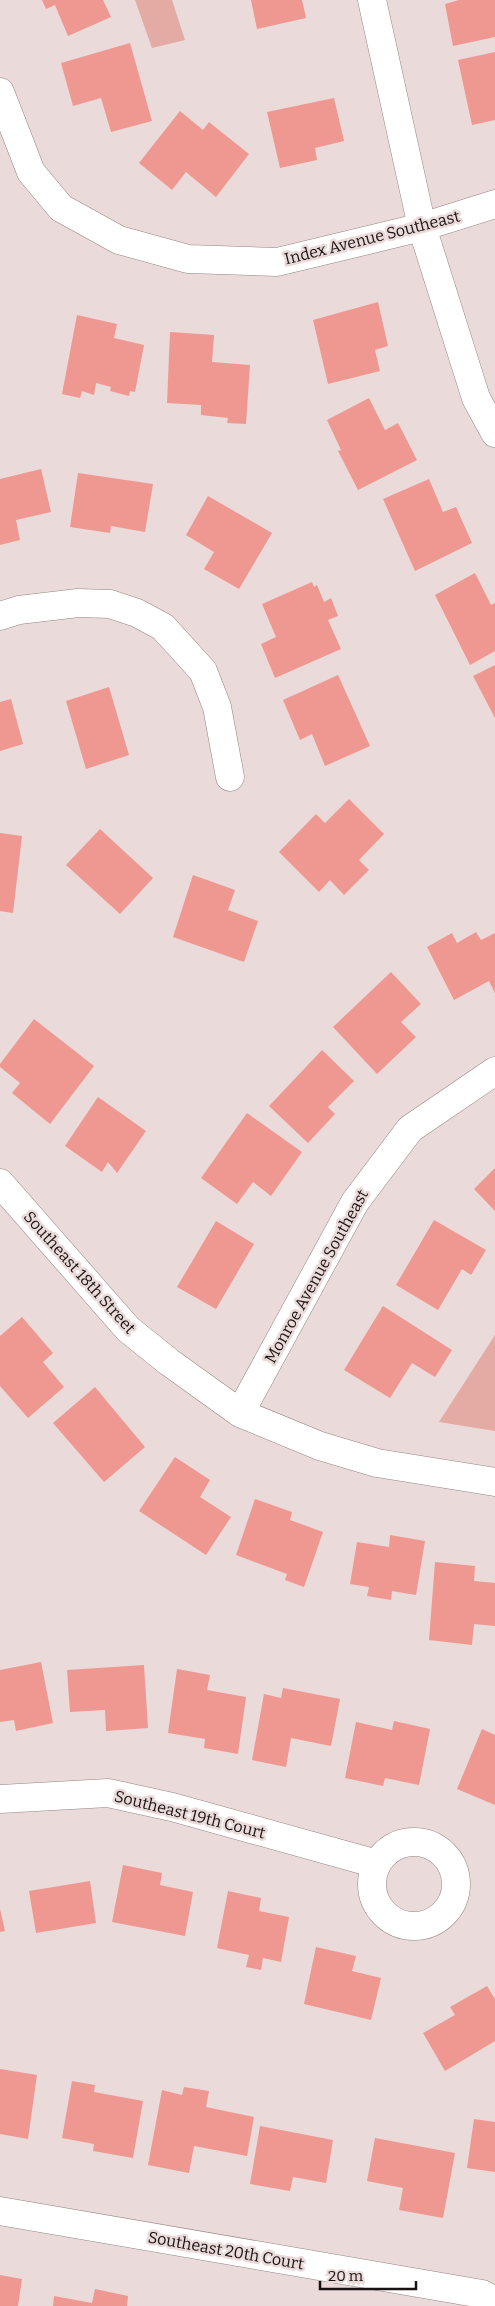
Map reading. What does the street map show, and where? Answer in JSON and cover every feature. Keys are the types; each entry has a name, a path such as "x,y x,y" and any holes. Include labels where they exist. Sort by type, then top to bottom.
{"street":[{"path":"372,0 422,227 476,398 495,433"},
{"name":"Index Avenue Southeast","path":"0,92 31,172 61,208 119,240 188,259 277,262 422,227 495,204"},
{"path":"0,616 19,610 78,603 110,604 137,613 163,627 203,671 217,707 230,777"},
{"name":"Monroe Avenue Southeast","path":"240,1414 355,1202 410,1129 495,1071"},
{"name":"Southeast 18th Street","path":"0,1183 128,1329 169,1362 240,1414 320,1446 377,1463 495,1482"},
{"name":"Southeast 19th Court","path":"0,1799 108,1793 172,1807 377,1864"},
{"name":"Southeast 20th Court","path":"0,2211 491,2293"}],"shaded area":[{"path":"135,0 172,0 185,40 152,48"},
{"path":"495,1335 495,1431 439,1422"}],"building":[{"path":"42,0 103,0 111,17 68,36 55,5 46,9"},
{"path":"251,0 302,0 306,18 257,29"},
{"path":"459,0 495,0 495,37 453,46 445,4"},
{"path":"130,43 152,121 111,132 101,98 73,106 61,63"},
{"path":"495,52 495,120 472,125 458,60"},
{"path":"334,98 344,141 315,148 317,160 280,168 267,112"},
{"path":"180,111 203,130 209,122 249,154 216,197 186,172 172,190 139,163"},
{"path":"378,302 388,346 375,350 380,371 328,384 313,320"},
{"path":"77,315 117,324 114,338 144,345 135,392 130,391 129,396 110,391 111,387 96,383 94,395 82,391 80,398 62,394"},
{"path":"170,332 214,335 212,362 250,365 246,424 227,423 228,418 201,415 201,405 167,403"},
{"path":"369,398 385,430 398,423 417,460 358,490 338,451 341,450 327,420"},
{"path":"41,469 51,512 16,520 20,540 0,545 0,479"},
{"path":"78,473 153,484 145,532 111,526 110,533 70,527"},
{"path":"429,479 443,512 456,507 472,543 415,571 383,499"},
{"path":"208,496 272,533 239,589 204,569 214,552 186,535"},
{"path":"475,573 491,605 495,603 495,651 470,665 435,595"},
{"path":"312,582 314,587 317,585 324,602 331,598 338,616 328,620 341,649 275,678 261,644 276,637 262,604"},
{"path":"495,665 495,718 473,676"},
{"path":"338,675 370,746 325,766 312,734 300,740 283,700"},
{"path":"109,687 129,755 86,769 66,701"},
{"path":"11,699 23,744 0,751 0,702"},
{"path":"349,799 384,834 359,860 369,870 344,895 330,880 319,892 279,852 316,814 325,823"},
{"path":"100,829 153,878 120,914 66,865"},
{"path":"0,833 22,836 13,913 0,911"},
{"path":"193,875 235,890 228,910 258,921 244,962 173,937"},
{"path":"476,932 481,940 495,933 495,993 489,981 454,1000 427,947 452,933 457,943"},
{"path":"391,972 421,1004 401,1022 416,1037 377,1074 333,1027"},
{"path":"34,1019 94,1066 50,1124 12,1093 20,1083 0,1067 0,1064"},
{"path":"322,1050 354,1081 328,1107 335,1114 308,1143 269,1106"},
{"path":"98,1097 146,1131 117,1173 108,1162 102,1172 65,1146"},
{"path":"247,1113 302,1152 271,1196 253,1182 237,1204 201,1178"},
{"path":"495,1168 495,1211 474,1189"},
{"path":"434,1220 486,1250 471,1275 462,1269 438,1310 396,1285"},
{"path":"216,1221 254,1244 216,1309 177,1287"},
{"path":"383,1306 452,1350 435,1377 412,1363 390,1398 344,1370"},
{"path":"22,1317 53,1353 43,1362 64,1387 28,1418 0,1386 0,1336"},
{"path":"95,1387 145,1447 104,1482 53,1423"},
{"path":"175,1457 210,1480 200,1497 231,1517 206,1555 139,1511"},
{"path":"255,1499 292,1512 290,1520 323,1532 304,1587 285,1580 287,1574 236,1555"},
{"path":"390,1535 425,1541 416,1595 392,1591 391,1600 367,1596 369,1587 350,1584 357,1542 389,1547"},
{"path":"435,1562 475,1566 474,1581 495,1583 495,1626 474,1624 472,1645 429,1640"},
{"path":"41,1662 53,1723 16,1731 14,1720 0,1722 0,1670"},
{"path":"144,1665 148,1728 106,1731 105,1710 70,1712 67,1670"},
{"path":"177,1669 210,1675 207,1690 246,1697 238,1754 204,1748 205,1739 168,1733"},
{"path":"283,1688 340,1699 331,1746 291,1738 286,1767 252,1760 264,1694 281,1698"},
{"path":"394,1721 430,1729 419,1785 385,1778 383,1786 345,1778 356,1722 392,1730"},
{"path":"482,1729 495,1735 495,1805 457,1789"},
{"path":"123,1865 162,1873 160,1885 193,1892 185,1936 112,1922"},
{"path":"90,1881 96,1923 36,1933 29,1891"},
{"path":"228,1891 261,1898 259,1911 289,1917 281,1962 263,1958 261,1970 246,1967 249,1955 217,1948"},
{"path":"0,1909 5,1931 0,1932"},
{"path":"316,1947 356,1956 352,1971 381,1978 371,2020 304,2004"},
{"path":"487,1986 495,1999 495,2041 445,2071 423,2033 455,2015 450,2007"},
{"path":"0,2069 37,2075 28,2139 0,2134"},
{"path":"72,2081 95,2085 94,2092 143,2101 133,2158 93,2151 94,2144 62,2138"},
{"path":"184,2087 209,2091 206,2107 254,2117 247,2156 194,2146 189,2173 148,2165 162,2090 182,2095"},
{"path":"474,2119 495,2122 495,2172 467,2168"},
{"path":"260,2126 333,2140 326,2183 293,2177 290,2191 250,2184"},
{"path":"375,2138 455,2153 443,2218 399,2210 403,2188 367,2181"},
{"path":"0,2275 22,2279 18,2306 0,2306"},
{"path":"95,2289 128,2296 127,2306 53,2306 54,2296 92,2303"}]}
